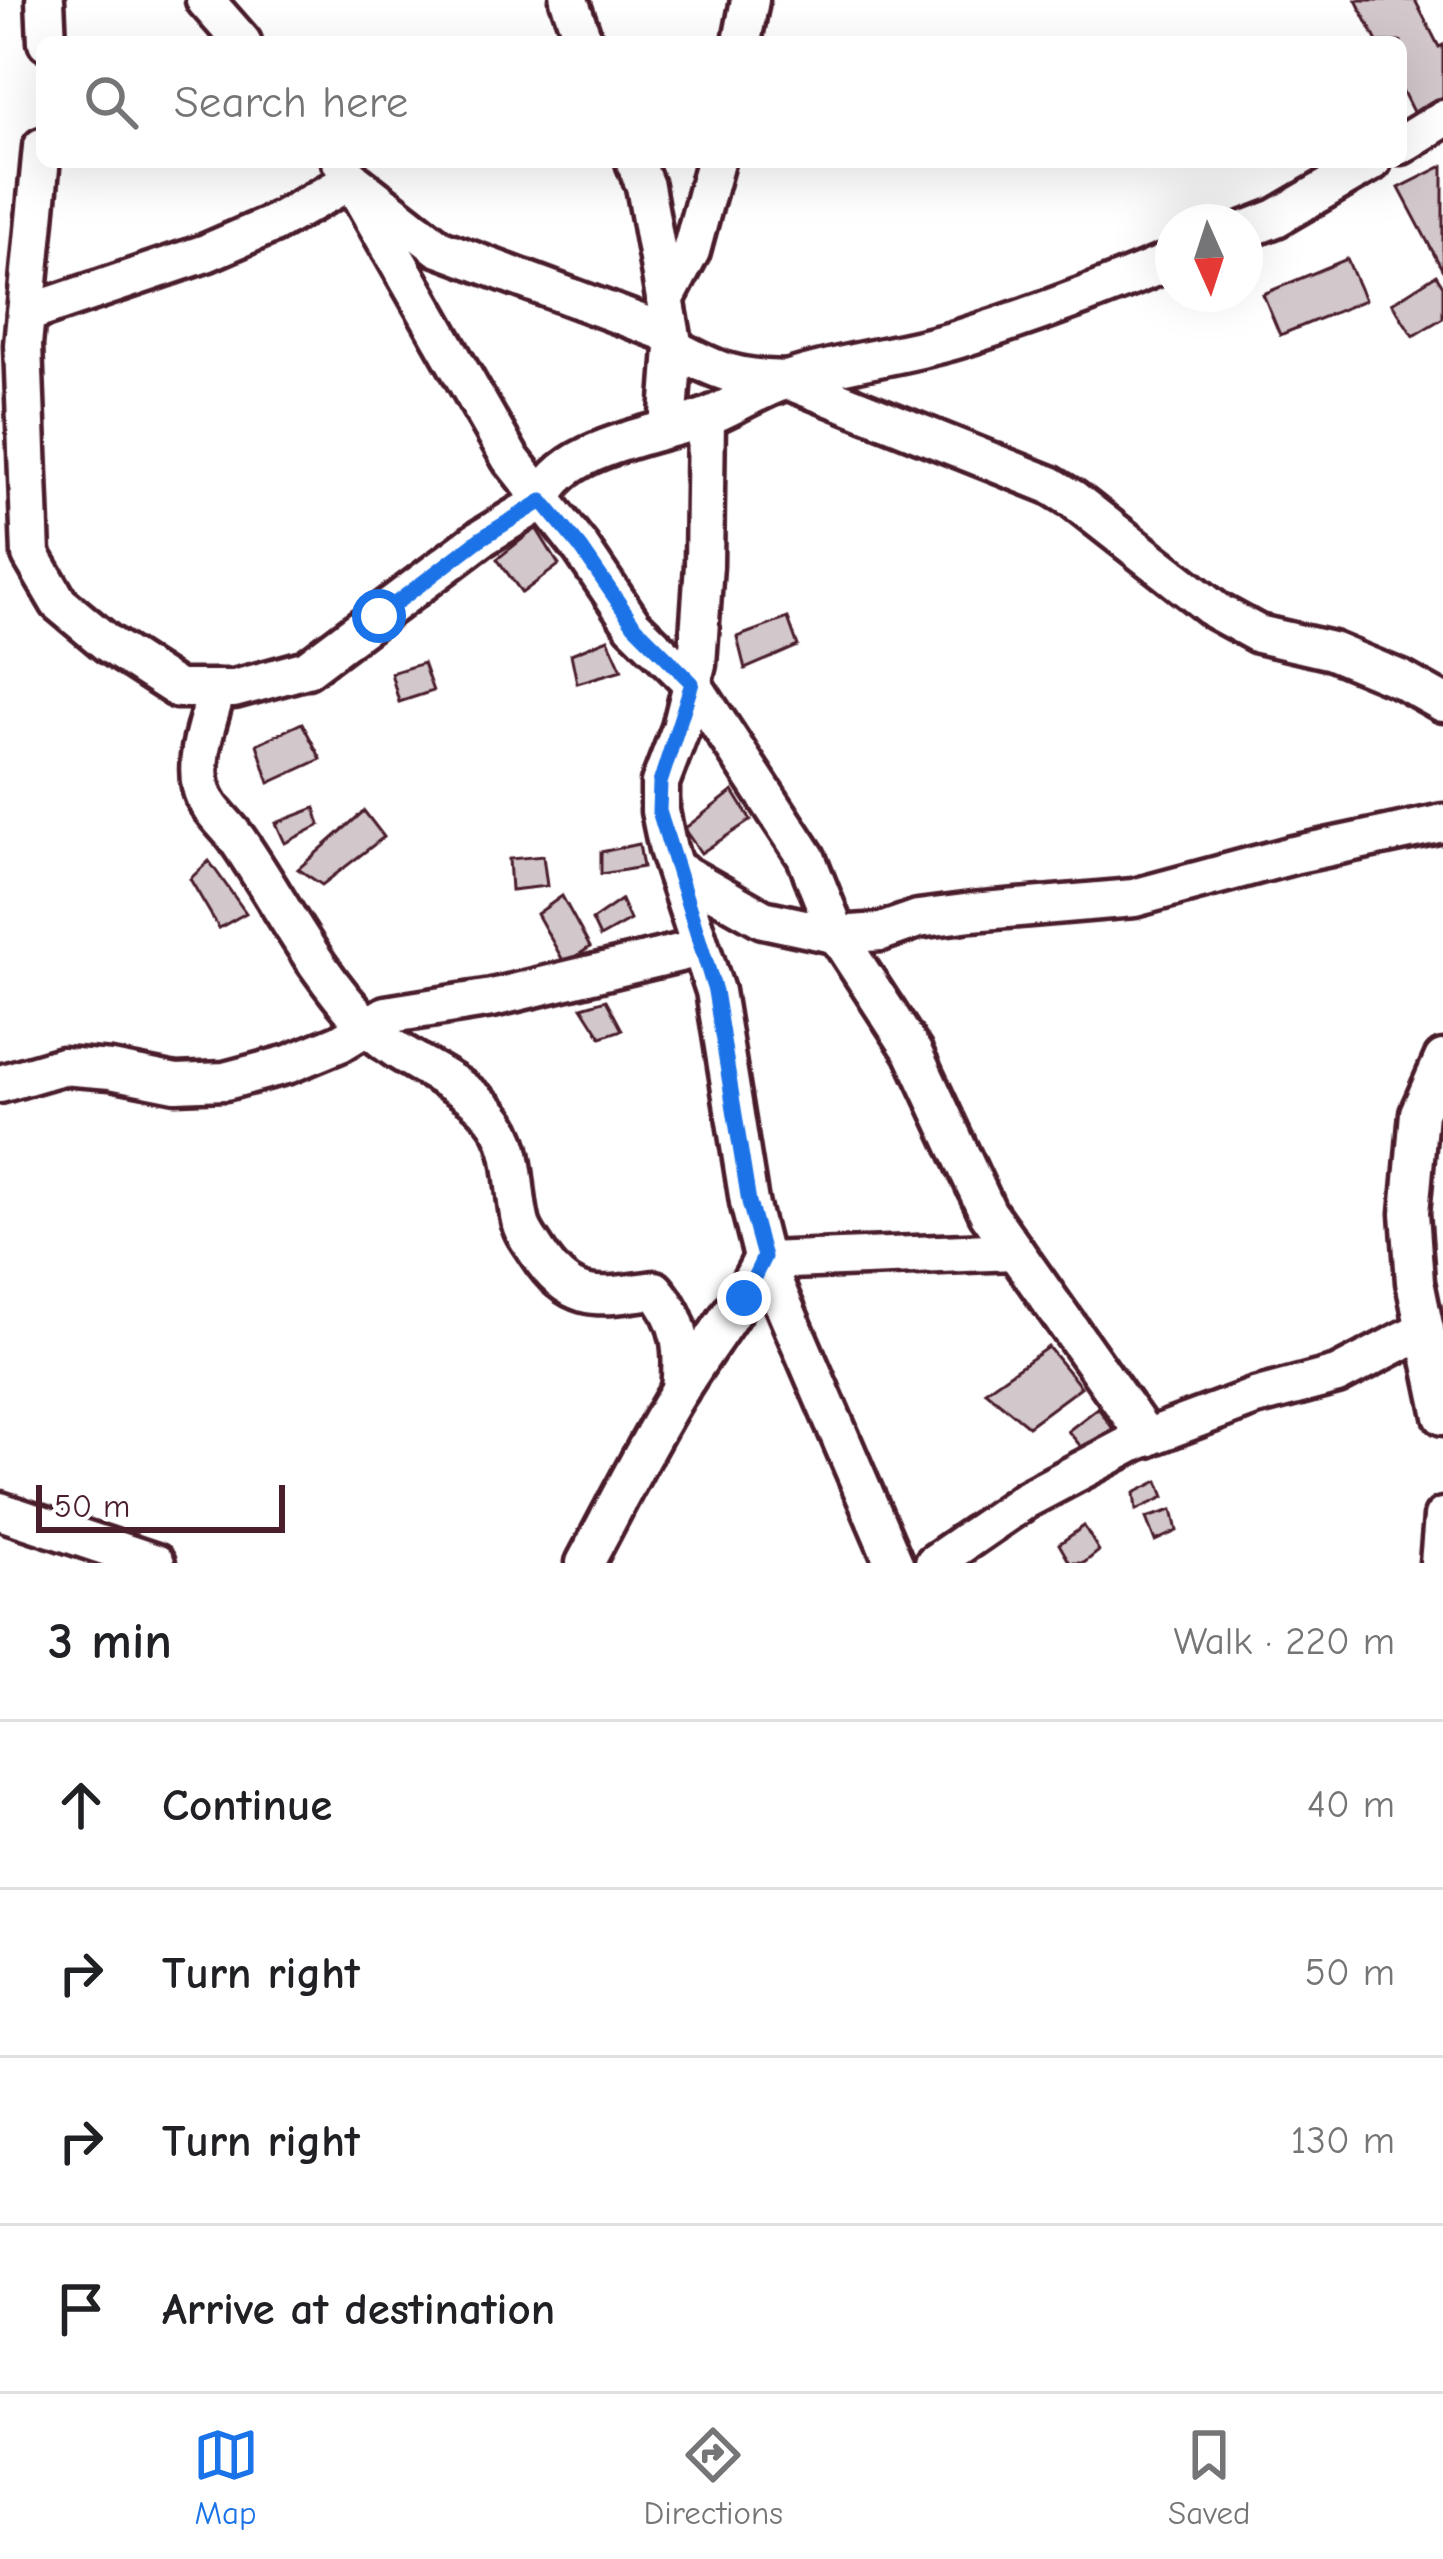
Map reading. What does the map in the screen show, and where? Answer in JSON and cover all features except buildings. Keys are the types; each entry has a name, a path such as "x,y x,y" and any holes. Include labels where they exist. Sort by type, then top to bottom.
{"street":[{"path":"45,0 47,36"},
{"path":"205,0 237,36"},
{"path":"569,0 582,36"},
{"path":"743,36 750,0"},
{"path":"1407,141 1443,119"},
{"path":"40,168 23,345 32,555 59,603 107,644 178,689 234,689 307,669 480,539 542,501 545,488 578,462 610,446 706,418 787,380 952,341 1080,299 1155,268"},
{"path":"638,168 645,185 670,328 668,428"},
{"path":"670,328 713,168"},
{"path":"1263,223 1362,168"},
{"path":"26,314 206,253 273,224 347,171"},
{"path":"347,171 439,248 670,328 721,374 787,380 1050,485 1216,611 1258,634 1332,650 1443,703"},
{"path":"347,171 474,399 542,501 634,625 692,683 806,857 837,935 913,1052 988,1213 1147,1438"},
{"path":"706,418 704,565 692,683 660,783 659,811 715,991 749,1202 764,1259 894,1563"},
{"path":"217,689 200,764 210,808 236,836 273,899 368,1028 426,1070 475,1097 496,1120 510,1150 520,1226 550,1273 587,1295 606,1298 655,1290 671,1308 684,1349 680,1390"},
{"path":"674,869 763,920 837,935 881,932 918,919 972,912 1134,898 1293,855 1443,823"},
{"path":"0,1084 62,1066 176,1083 225,1081 289,1064 386,1016 492,998 700,948"},
{"path":"1443,1059 1419,1113 1410,1213 1415,1282 1443,1416"},
{"path":"764,1259 1015,1251"},
{"path":"585,1563 628,1475 744,1298 764,1259"},
{"path":"934,1563 1028,1499 1147,1438 1255,1397 1337,1376 1425,1329"},
{"path":"0,1511 156,1563"},
{"path":"1439,1563 1443,1517"}],"route":[{"path":"379,616 480,539 542,501 634,625 692,683 660,783 659,811 715,991 749,1202 764,1257 744,1298"}]}
